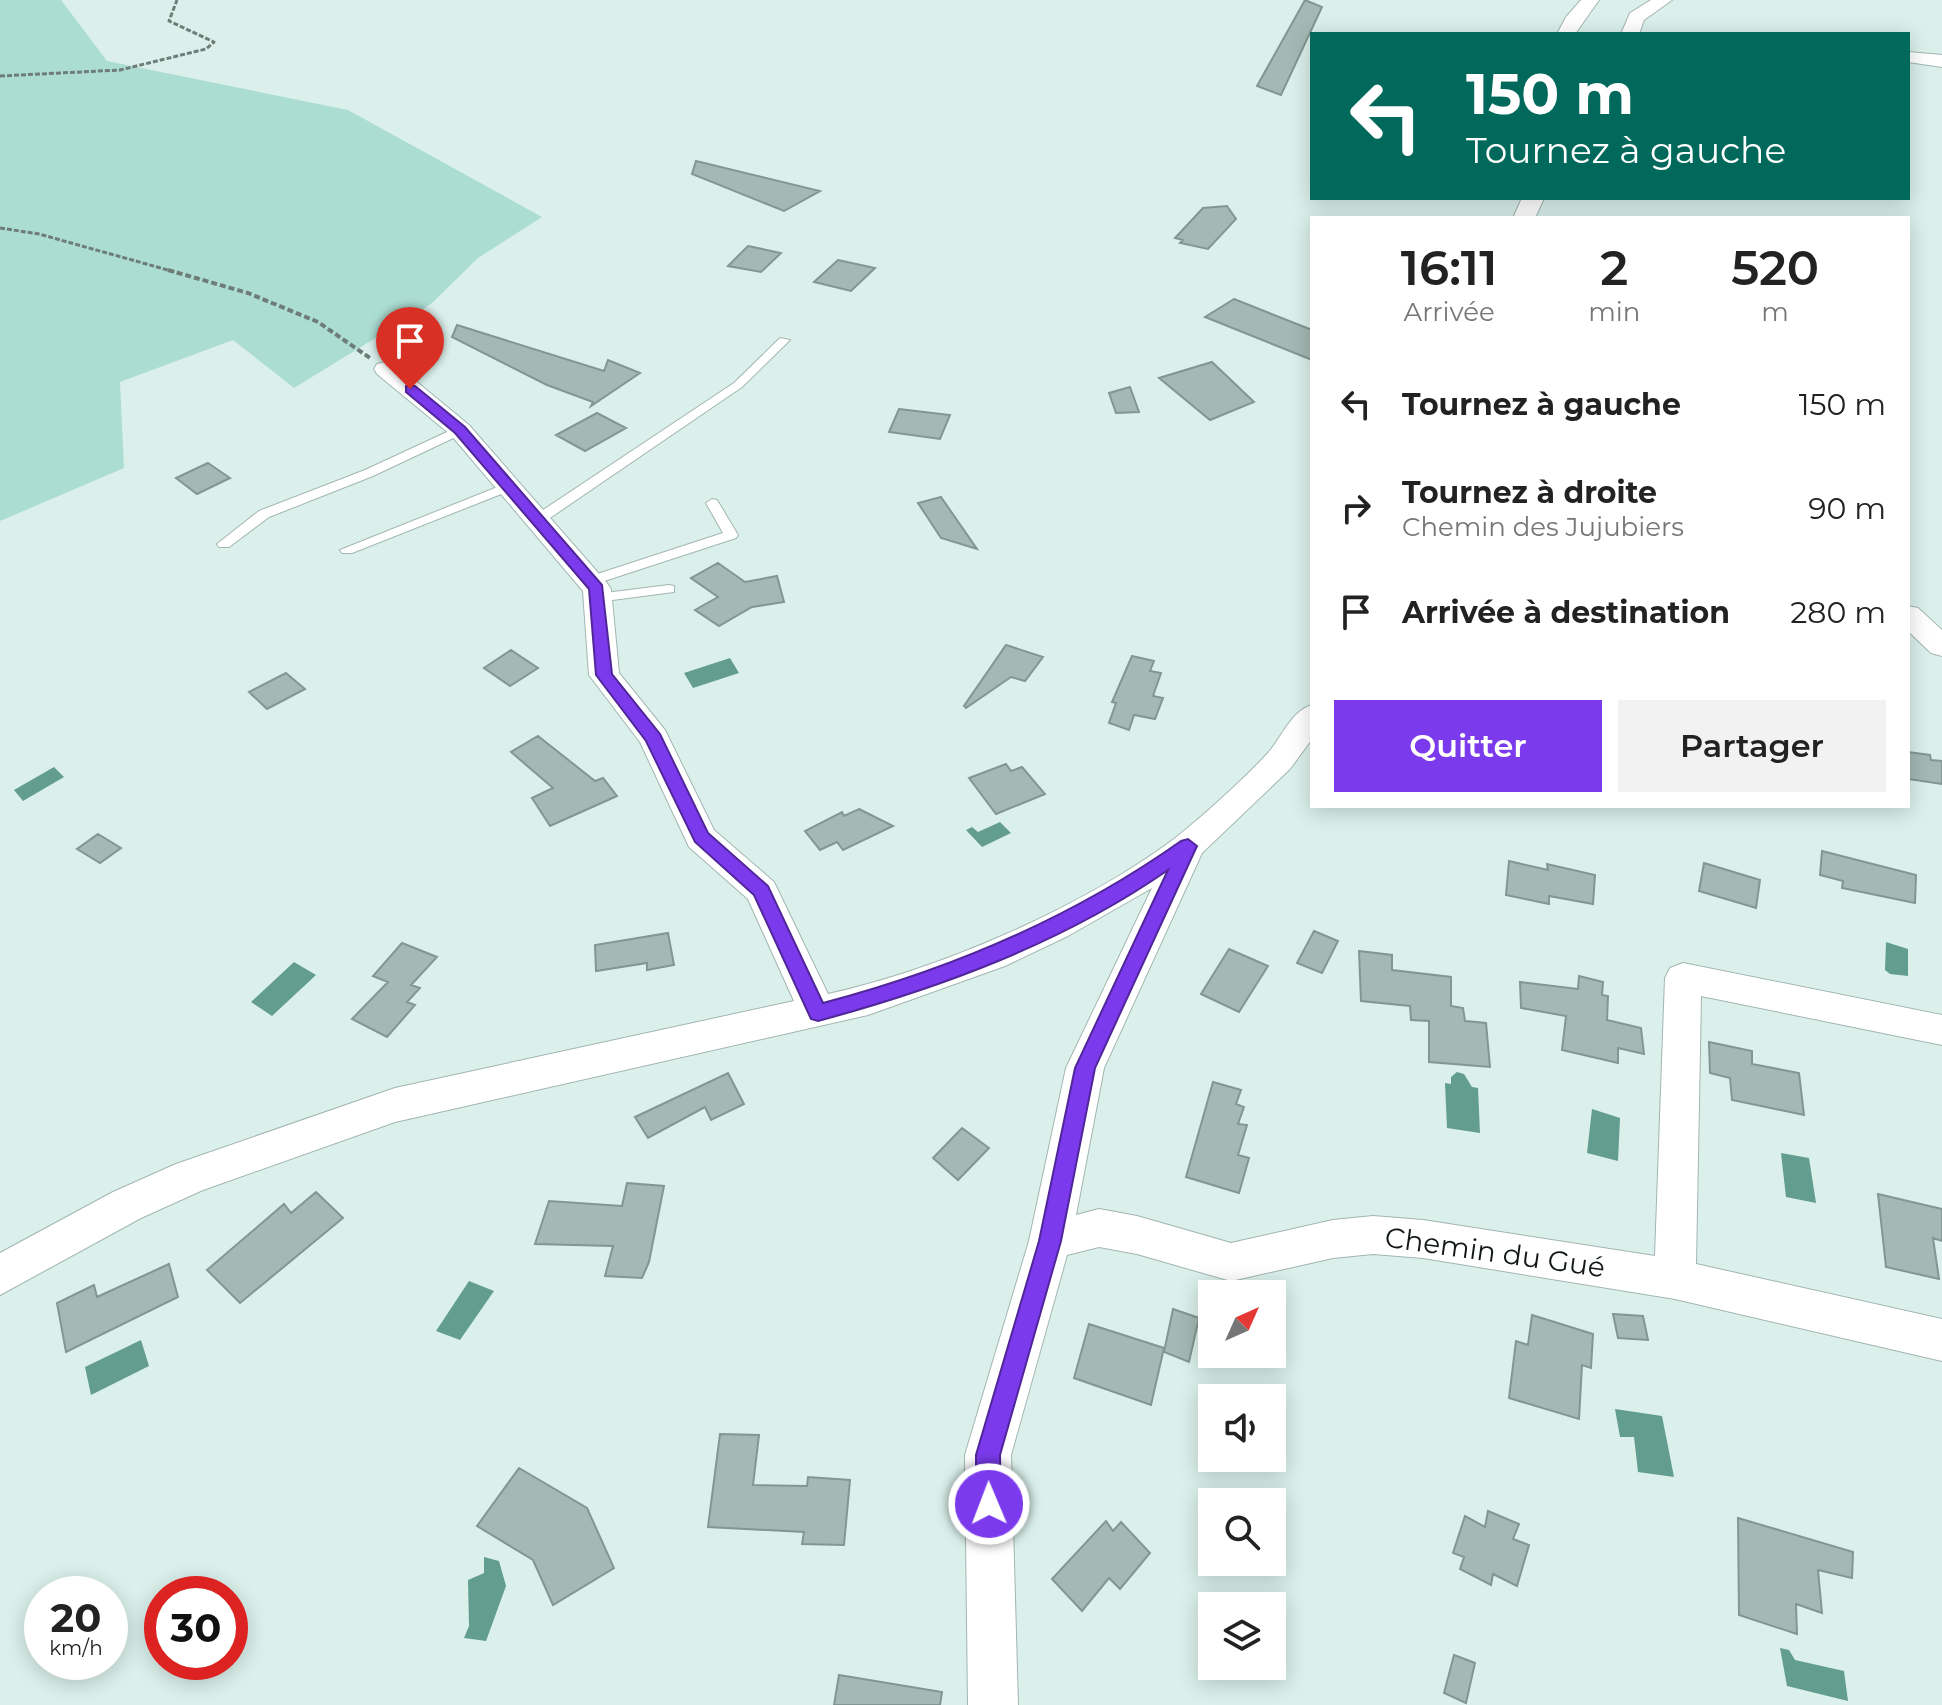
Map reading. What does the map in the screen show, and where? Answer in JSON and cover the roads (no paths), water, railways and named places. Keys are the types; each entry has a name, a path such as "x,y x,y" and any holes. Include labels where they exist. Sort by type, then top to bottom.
{"street":[{"path":"1567,32 1590,0"},
{"path":"1631,32 1636,17 1663,0"},
{"path":"1910,57 1942,61"},
{"path":"386,369 460,430 539,519 594,590 604,675 654,738 701,838 762,891 818,1013"},
{"path":"1910,617 1942,646"},
{"path":"0,1275 127,1205 190,1177 395,1105 818,1013 881,996 992,956 1055,926 1148,874 1188,846 1279,761 1310,719"},
{"path":"993,1705 988,1455 1050,1241 1085,1068 1188,846"},
{"path":"1675,1279 1683,978 1942,1030"},
{"name":"Chemin du Gué","path":"1050,1241 1099,1228 1137,1235 1231,1262 1307,1244 1373,1235 1505,1250 1675,1279 1942,1340"}],"lane":[{"path":"539,519 738,385 784,340"},
{"path":"224,544 264,514 369,473 460,430"},
{"path":"347,550 510,486"},
{"path":"594,590 731,535 712,503"},
{"path":"594,590 669,589"}]}
